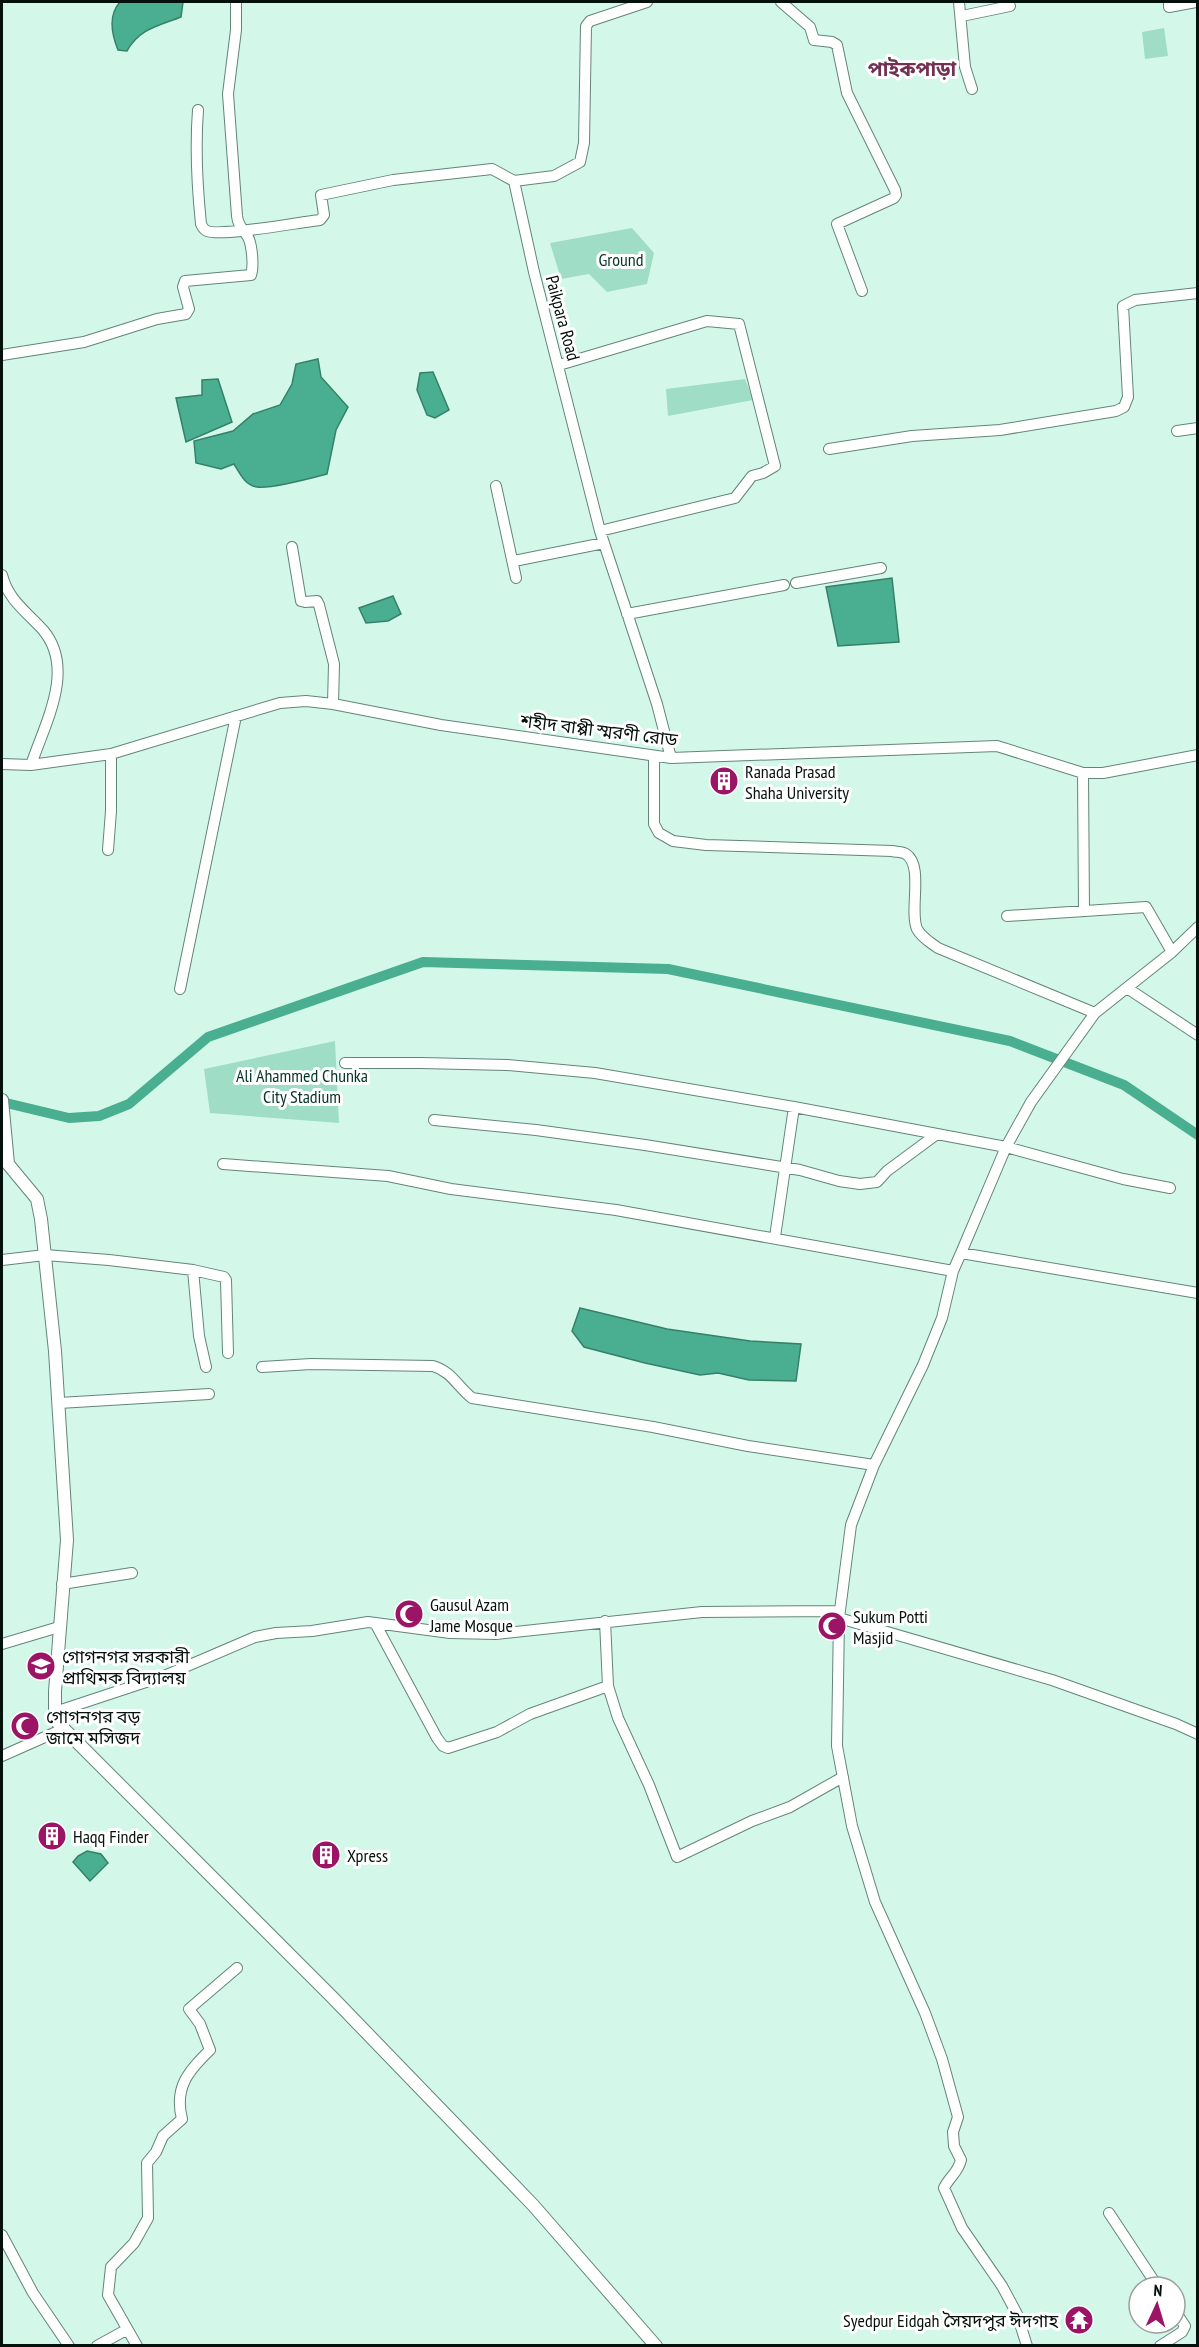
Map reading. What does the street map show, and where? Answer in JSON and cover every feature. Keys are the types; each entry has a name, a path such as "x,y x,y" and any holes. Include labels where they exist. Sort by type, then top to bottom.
{"main road":[{"path":"2,1100 8,1164 37,1199 45,1256 59,1403 67,1540 59,1627 55,1712 58,1723 533,2205 656,2346"}],"street":[{"path":"2,355 84,342 157,319 186,314 189,309 183,287 185,281 251,275 253,269 248,238 242,231 237,216 228,94 236,30 236,2"},
{"path":"198,110 195,165 201,224 210,232 242,231 320,220 324,215 321,195 377,183 492,169 514,181 554,176 580,162 584,143 586,26 593,20 644,2"},
{"path":"782,2 810,27 814,40 832,42 837,45 847,93 896,195 894,198 837,224 862,291"},
{"path":"959,2 965,67 972,89"},
{"path":"1169,2 1169,7 1196,2 1197,9"},
{"path":"962,16 1010,6"},
{"name":"Paikpara Road","path":"514,181 600,531 657,704 670,758"},
{"path":"829,449 912,436 1000,430 1116,411 1125,407 1128,397 1123,306 1135,300 1197,293"},
{"path":"559,365 707,321 739,324 775,466 752,476 735,498 600,531"},
{"path":"1177,431 1197,428"},
{"path":"496,486 516,578"},
{"path":"514,561 604,543"},
{"path":"292,547 300,597 305,602 316,601 321,614 335,673 333,704"},
{"path":"796,583 881,568"},
{"path":"2,575 10,596 51,641 58,662 57,688 31,765"},
{"path":"627,614 784,585"},
{"name":"শহীদ বাপ্পী স্মরণী রোড","path":"2,764 31,765 111,754 280,703 306,701 441,725 670,758 997,746 1083,773 1103,773 1197,755"},
{"path":"180,989 236,716"},
{"path":"108,850 111,754"},
{"path":"654,756 654,824 659,833 673,841 706,845 905,853 912,861 915,873 915,917 917,928 923,938 939,948 1095,1013"},
{"path":"1083,773 1084,911"},
{"path":"1006,916 1146,907 1172,952"},
{"path":"1027,2346 1017,2314 1002,2286 962,2228 944,2188 947,2180 959,2170 961,2160 954,2146 953,2132 958,2117 935,2040 875,1902 852,1826 837,1746 839,1614 851,1524 874,1465 923,1365 942,1318 953,1271 1006,1147 1031,1102 1095,1013 1172,952 1197,927"},
{"path":"1127,988 1197,1035"},
{"path":"345,1063 497,1065 595,1073 794,1107 1006,1147 1123,1179 1170,1188"},
{"path":"775,1237 794,1107"},
{"path":"434,1120 645,1145 800,1170 839,1181 860,1184 877,1182 886,1171 937,1134"},
{"path":"223,1164 388,1176 451,1189 616,1210 953,1271"},
{"path":"961,1253 1197,1293"},
{"path":"2,1260 45,1256 109,1260 224,1276 228,1353"},
{"path":"193,1270 199,1336 206,1367"},
{"path":"262,1367 311,1364 433,1366 451,1375 462,1390 472,1398 652,1426 748,1446 874,1465"},
{"path":"59,1403 208,1394"},
{"path":"62,1584 132,1573"},
{"path":"55,1712 164,1676 255,1637 276,1633 375,1623 450,1633 496,1634 702,1612 839,1614 1052,1680 1176,1724 1197,1734"},
{"path":"605,1621 608,1686 618,1718 649,1785 677,1857 752,1821 790,1807 843,1777"},
{"path":"375,1623 437,1738 443,1746 448,1748 497,1732 530,1714 608,1686"},
{"path":"2,1644 59,1627"},
{"path":"2,1756 63,1728"},
{"path":"137,2346 108,2295 111,2267 134,2243 148,2218 147,2163 163,2136 182,2119 178,2102 190,2069 210,2050 200,2024 189,2009 237,1968"},
{"path":"1109,2212 1150,2275"},
{"path":"2,2235 33,2293 69,2346"},
{"path":"97,2346 126,2330"},
{"path":"1160,2346 1177,2335"}],"green space":[{"path":"1164,28 1168,56 1145,59 1142,32"},
{"name":"Ground","path":"632,228 654,253 647,284 607,292 589,274 561,279 550,243"},
{"path":"745,379 753,400 668,416 666,389"},
{"name":"Ali Ahammed Chunka City Stadium","path":"335,1041 339,1123 210,1113 204,1069"}],"shaded area":[{"path":"120,2 183,2 181,17 143,33 127,51 118,50 113,32 114,13"},
{"path":"318,359 321,377 348,407 336,430 327,474 281,485 257,487 246,481 234,464 221,469 196,463 194,441 233,431 253,414 280,405 292,384 296,364"},
{"path":"433,372 449,410 435,418 427,415 417,390 420,373"},
{"path":"218,379 232,422 186,442 176,398 202,395 202,380"},
{"path":"892,578 899,642 838,646 826,587"},
{"path":"393,596 401,614 388,621 366,623 359,608"},
{"path":"580,1308 667,1329 750,1341 801,1344 796,1381 749,1380 718,1373 700,1375 584,1347 572,1331"},
{"path":"87,1851 101,1854 108,1863 90,1881 73,1862"}],"waterway":[{"path":"2,1102 69,1118 99,1116 129,1104 208,1037 423,962 668,969 1010,1041 1124,1085 1198,1135"}],"place":[{"name":"Ranada Prasad Shaha University","path":"724,781"},
{"name":"Gausul Azam Jame Mosque","path":"409,1614"},
{"name":"Sukum Potti Masjid","path":"832,1626"},
{"name":"গোগনগর সরকারী প্রাথিমক বিদ্যালয়","path":"41,1666"},
{"name":"গোগনগর বড় জামে মসিজদ","path":"25,1726"},
{"name":"Haqq Finder","path":"52,1836"},
{"name":"Xpress","path":"326,1855"},
{"name":"Syedpur Eidgah সৈয়দপুর ঈদগাহ","path":"1079,2320"}],"district":[{"name":"পাইকপাড়া","path":"912,69"}]}
